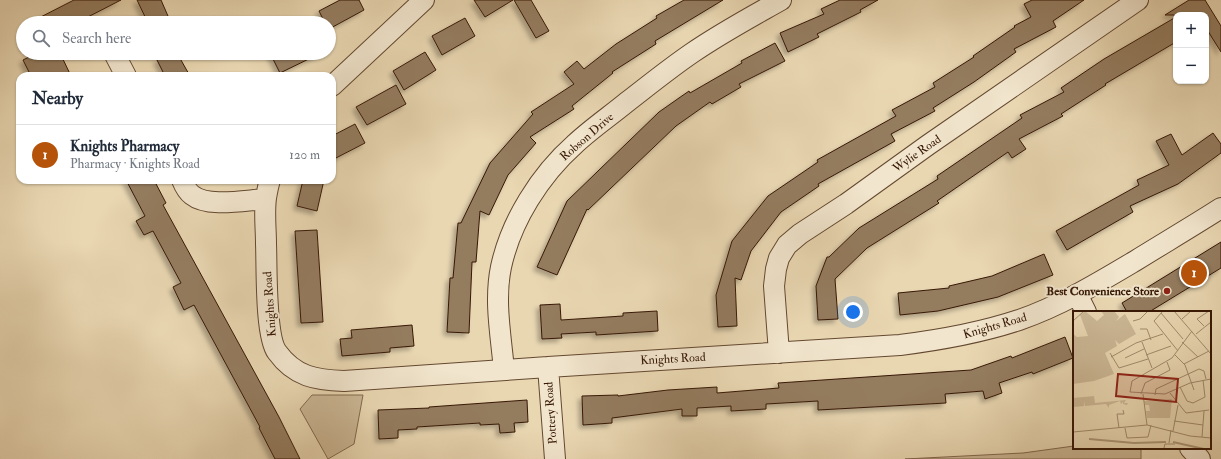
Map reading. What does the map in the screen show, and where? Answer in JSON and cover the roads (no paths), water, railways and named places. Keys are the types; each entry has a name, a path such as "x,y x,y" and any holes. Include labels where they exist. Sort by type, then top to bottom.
{"street":[{"path":"336,82 424,0"},
{"name":"Robson Drive","path":"504,370 497,289 501,266 512,231 540,183 574,144 667,71 716,38 781,0"},
{"name":"Wylie Road","path":"779,353 774,286 779,258 787,245 800,234 846,204 928,145 1138,0"},
{"path":"118,60 124,72"},
{"path":"185,184 191,194 199,199 223,202 268,189"},
{"name":"Knights Road","path":"268,189 270,326 276,350 284,361 303,374 312,378 344,381 900,345 936,341 1019,320 1046,309 1077,294 1117,271 1221,208"},
{"path":"1077,294 1086,311"},
{"name":"Pottery Road","path":"548,367 555,459"},
{"path":"1191,449 1200,459"}],"place":[{"name":"Knights Pharmacy","path":"1194,273"},
{"name":"Best Convenience Store","path":"1167,291"}]}
